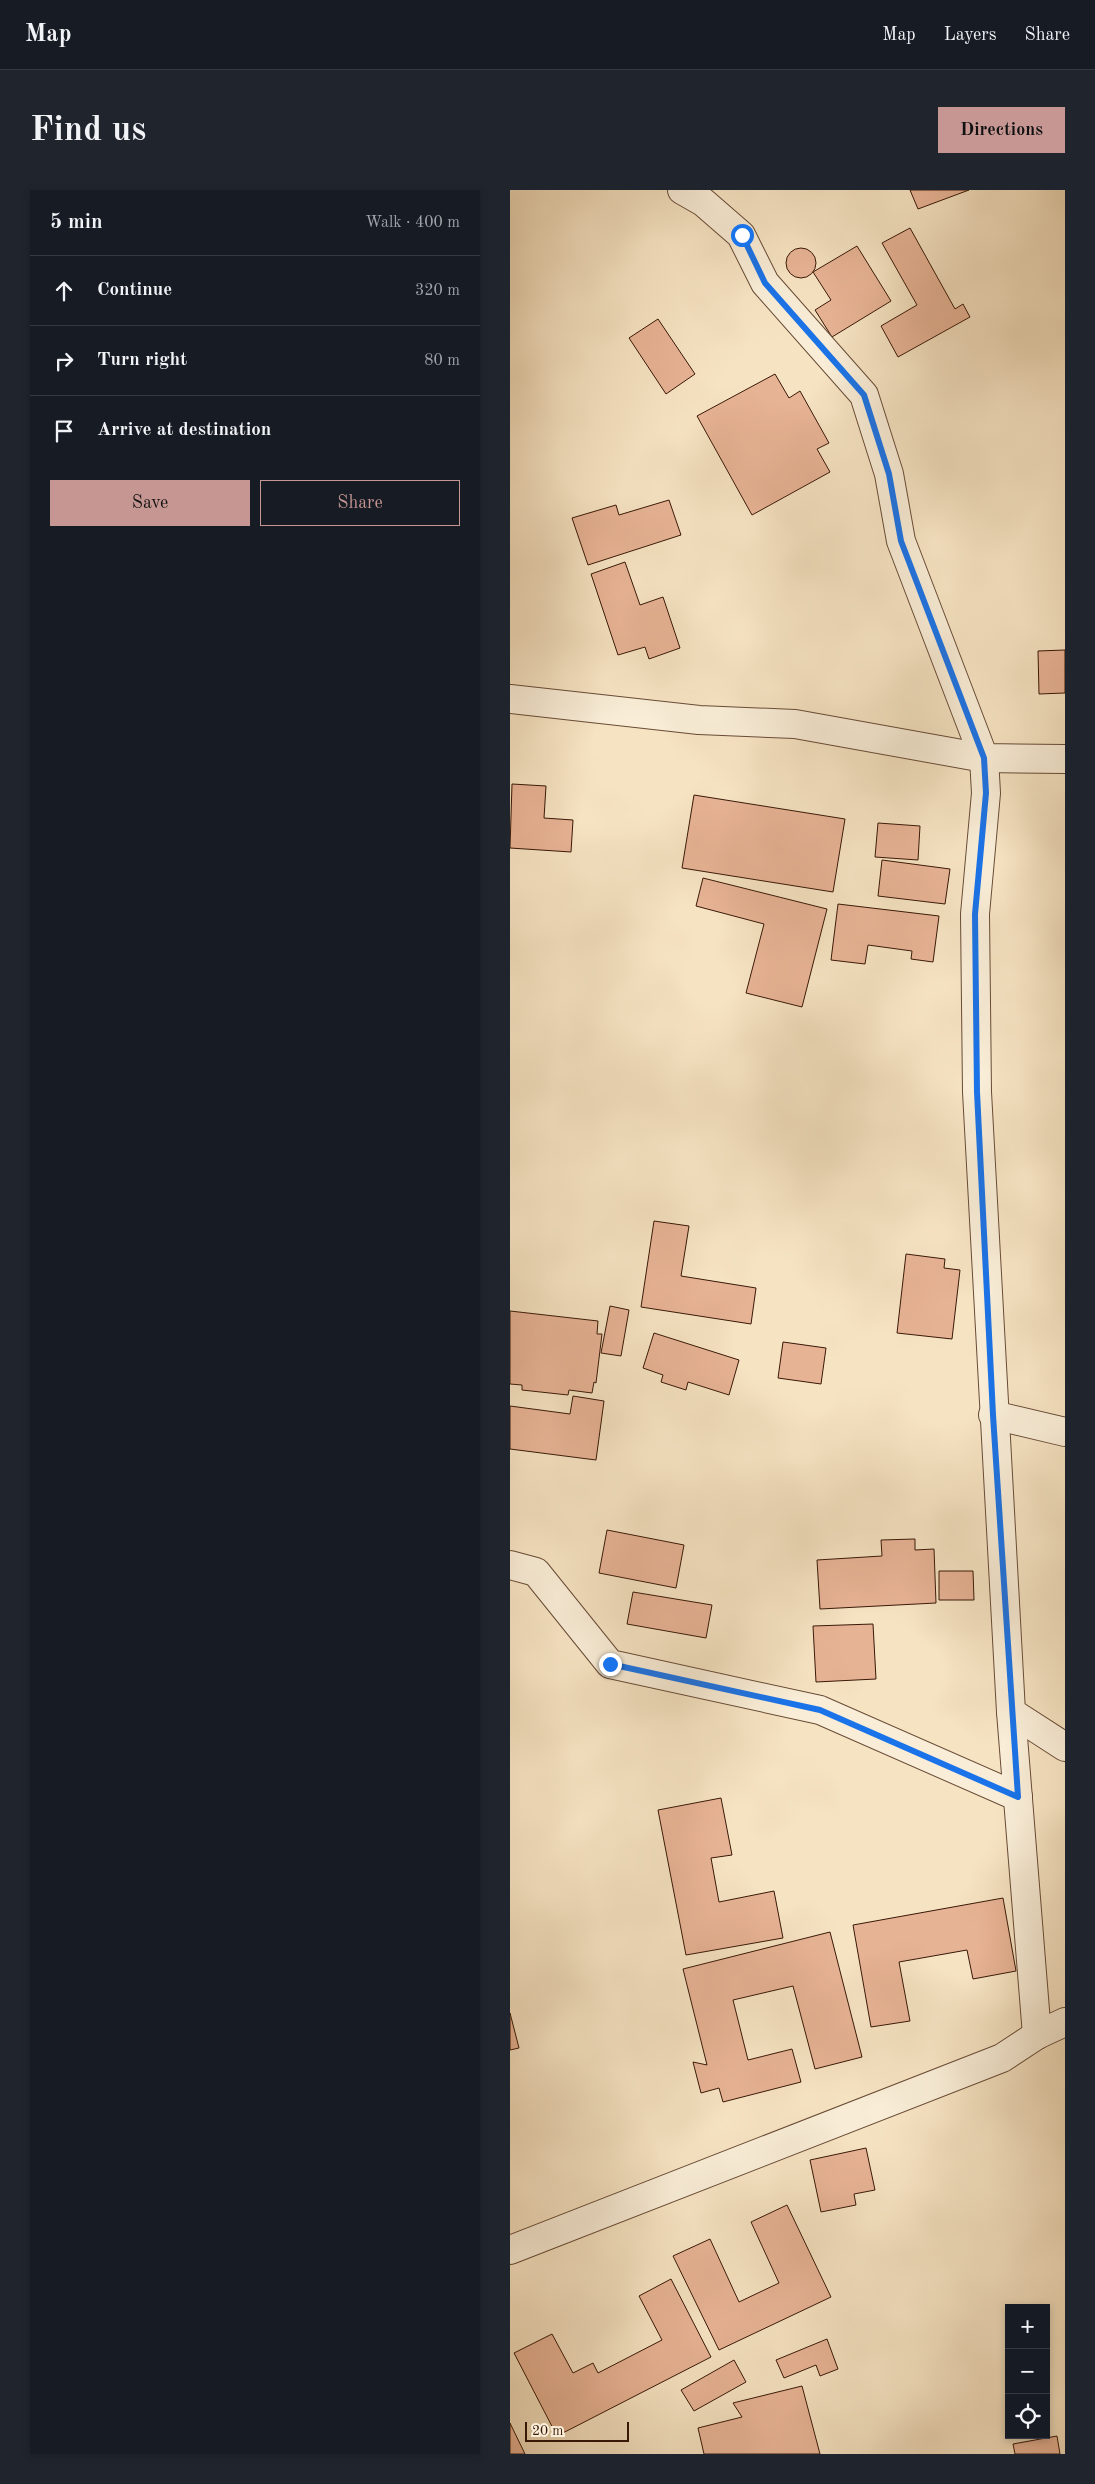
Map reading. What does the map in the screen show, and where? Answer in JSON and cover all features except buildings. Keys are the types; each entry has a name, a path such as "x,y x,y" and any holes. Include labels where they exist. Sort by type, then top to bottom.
{"street":[{"path":"682,190 704,202 742,235 765,283 864,395 889,474 901,541 984,758 986,793 975,914 977,1092 993,1415 1011,1712 1037,2035"},
{"path":"510,699 699,720 795,724 984,758 1065,759"},
{"path":"993,1415 1065,1432"},
{"path":"510,1565 536,1572 610,1664 820,1710 1018,1797"},
{"path":"1011,1712 1065,1747"},
{"path":"510,2250 1002,2058 1037,2035 1065,2022"}],"route":[{"path":"610,1664 820,1710 1018,1797 993,1415 977,1092 975,914 984,831 986,793 984,758 901,541 889,474 864,395 765,283 742,235"}]}
